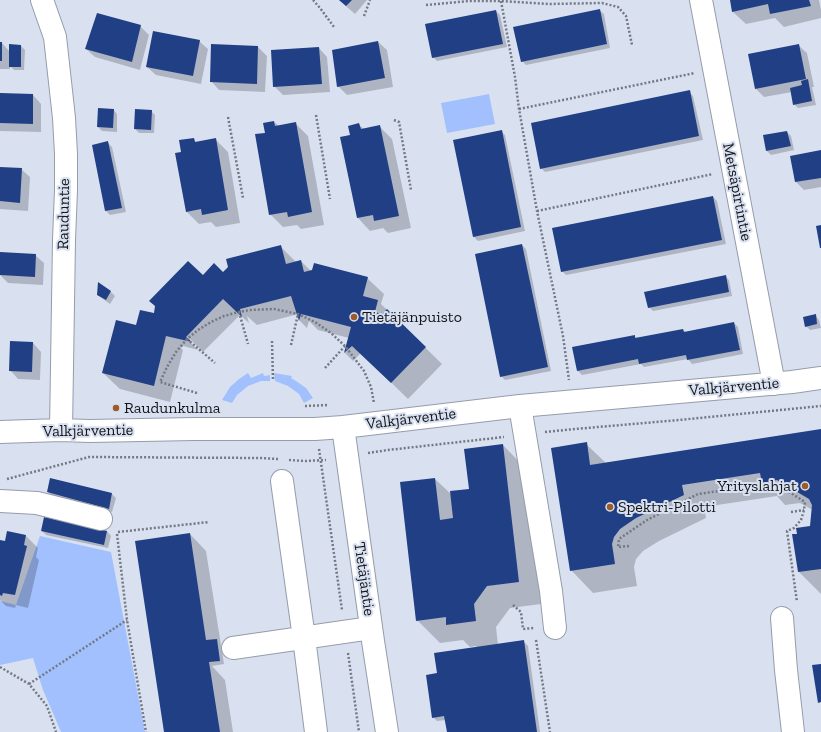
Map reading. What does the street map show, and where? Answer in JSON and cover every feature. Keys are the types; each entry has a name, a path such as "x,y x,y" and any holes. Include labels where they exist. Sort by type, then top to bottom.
{"street":[{"name":"Rauduntie","path":"42,0 55,37 64,118 66,154 61,430"},
{"name":"Metsäpirtintie","path":"700,0 774,384"},
{"name":"Valkjärventie","path":"0,432 61,430 315,429 520,406 774,384 821,378"},
{"path":"520,406 551,591 545,628"},
{"name":"Tietäjäntie","path":"343,427 387,732"},
{"path":"282,481 316,732"},
{"path":"0,502 37,503 101,519"},
{"path":"782,618 793,732"},
{"path":"233,648 371,628"}],"path":[{"path":"313,0 334,27"},
{"path":"364,16 370,0"},
{"path":"426,4 468,1 501,1 549,4 602,3 618,7 626,16 632,45"},
{"path":"501,1 515,77 519,109 563,336 572,401"},
{"path":"519,109 714,69"},
{"path":"316,115 330,199"},
{"path":"228,117 243,198"},
{"path":"394,120 399,122 411,190"},
{"path":"538,211 733,170"},
{"path":"197,393 160,382 166,367 187,339 198,330 224,316 250,310 274,309 298,314 315,322 331,333 345,346 364,371 371,387 374,404"},
{"path":"239,312 248,344"},
{"path":"291,345 298,314"},
{"path":"187,339 215,363"},
{"path":"272,342 273,381"},
{"path":"325,368 345,346"},
{"path":"313,405 315,429 321,461 360,732"},
{"path":"0,480 89,457 260,458 321,461 388,450 575,429 821,406"},
{"path":"629,546 618,547 619,539 647,520 698,494 775,483 805,502 800,520 794,528 787,531 790,558"},
{"path":"791,512 804,510"},
{"path":"146,732 127,620 116,532 209,522"},
{"path":"513,604 521,612 523,629 545,628"},
{"path":"30,684 127,620"},
{"path":"0,667 30,684 47,706 56,732"}],"shaded area":[{"path":"489,94 495,124 447,133 441,103"},
{"path":"248,373 251,378 263,373 264,376 270,375 270,381 261,381 248,386 237,395 232,403 222,400 230,387"},
{"path":"274,373 292,376 291,378 306,388 313,398 304,403 299,394 288,386 275,381"},
{"path":"40,536 111,552 145,732 61,732 43,690 33,658 0,665 0,601 16,605"}],"building":[{"path":"339,0 352,0 346,6"},
{"path":"730,0 809,0 811,6 770,14 768,4 732,12"},
{"path":"600,9 607,44 521,62 513,27"},
{"path":"496,10 503,44 432,58 425,24"},
{"path":"97,13 141,25 132,62 85,49"},
{"path":"153,31 200,40 193,76 146,67"},
{"path":"378,41 385,78 337,87 332,50"},
{"path":"0,42 2,42 2,61 0,61"},
{"path":"9,44 21,45 21,67 9,67"},
{"path":"211,44 258,46 257,84 210,82"},
{"path":"799,44 806,79 755,89 748,54"},
{"path":"319,47 322,84 273,87 271,50"},
{"path":"808,79 812,101 793,105 790,88 802,85 801,81"},
{"path":"690,90 699,136 540,169 531,123"},
{"path":"0,93 33,94 33,124 0,123"},
{"path":"98,108 114,109 113,128 97,127"},
{"path":"135,109 152,110 151,130 134,129"},
{"path":"274,121 275,126 296,122 312,212 288,217 287,212 269,215 255,134 265,133 263,123"},
{"path":"359,123 361,129 380,125 399,216 374,221 373,215 357,218 340,137 350,135 348,126"},
{"path":"502,130 521,227 473,237 453,140"},
{"path":"787,131 791,146 766,151 763,135"},
{"path":"194,138 195,142 216,138 228,210 202,215 201,209 186,212 175,153 181,152 179,140"},
{"path":"108,141 122,208 105,211 92,145"},
{"path":"821,150 821,178 795,182 790,156"},
{"path":"0,167 22,168 20,203 0,201"},
{"path":"713,196 722,240 561,272 552,228"},
{"path":"821,225 821,248 820,248 816,226"},
{"path":"522,244 548,367 500,377 475,254"},
{"name":"Tietäjänpuisto","path":"281,245 286,264 301,260 304,272 312,270 314,263 368,277 363,296 378,300 375,312 382,314 387,309 426,347 391,383 352,346 344,353 351,327 301,314 299,321 291,296 240,309 242,317 223,299 186,337 192,342 166,336 154,386 102,373 116,320 136,325 140,310 154,313 155,306 149,301 188,261 203,275 214,263 223,272 228,267 226,259"},
{"path":"0,252 36,254 35,277 0,275"},
{"path":"726,275 729,292 648,308 644,292"},
{"path":"98,282 111,291 106,300 97,295"},
{"path":"816,314 817,324 805,327 803,317"},
{"path":"734,322 740,350 687,360 686,355 639,364 638,359 577,371 572,347 635,335 635,338 683,329 684,332"},
{"path":"10,341 33,342 32,372 9,371"},
{"path":"821,429 821,569 798,572 792,534 797,534 796,528 810,526 812,505 809,499 777,480 762,483 760,473 682,485 684,495 636,518 620,529 614,537 612,544 615,564 570,571 551,448 587,442 590,465"},
{"path":"503,444 519,582 487,586 474,604 476,621 446,625 446,617 416,621 400,482 435,478 440,520 453,518 450,491 469,489 464,449"},
{"path":"50,478 112,493 109,509 47,492"},
{"path":"44,517 107,531 104,545 41,531"},
{"path":"7,531 26,535 24,545 27,546 15,595 3,593 2,596 0,595 0,540 5,541"},
{"path":"190,533 206,640 217,639 220,661 209,662 220,732 164,732 135,541"},
{"path":"524,640 537,732 447,732 444,716 432,718 426,675 437,673 434,653"},
{"path":"821,664 821,702 818,703 812,665"}],"place":[{"name":"Tietäjänpuisto","path":"354,317"},
{"name":"Raudunkulma","path":"116,408"},
{"name":"Yrityslahjat","path":"805,486"},
{"name":"Spektri-Pilotti","path":"610,507"}]}
